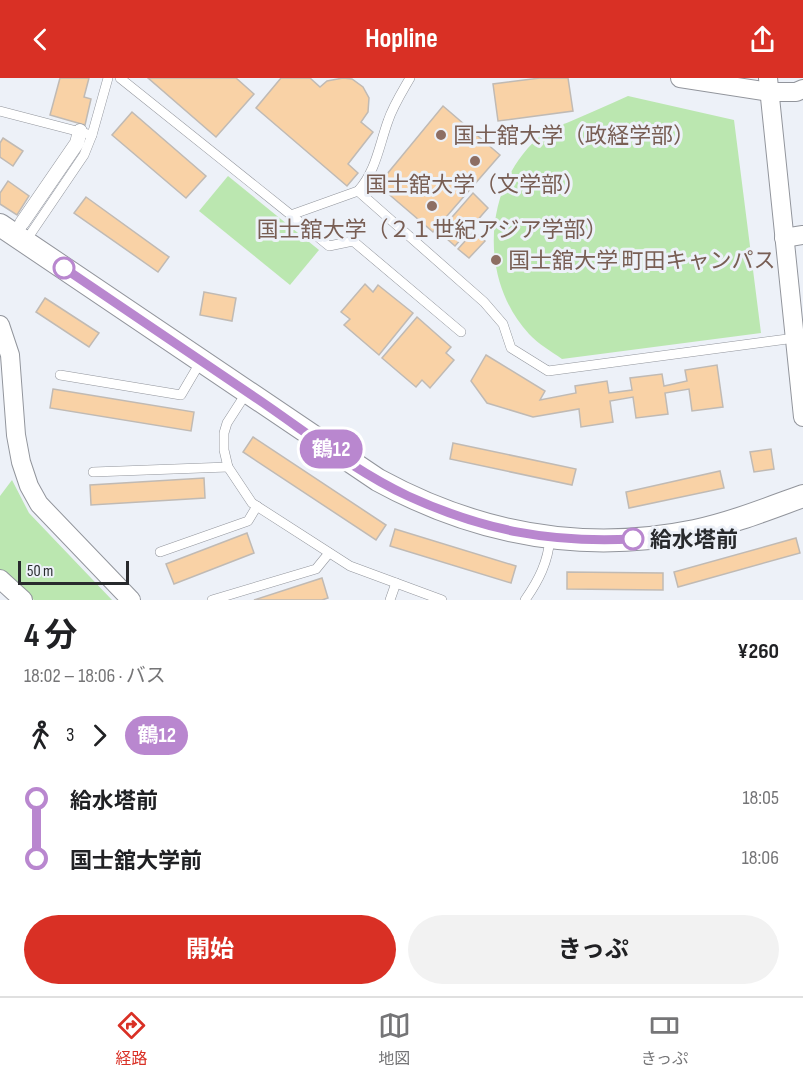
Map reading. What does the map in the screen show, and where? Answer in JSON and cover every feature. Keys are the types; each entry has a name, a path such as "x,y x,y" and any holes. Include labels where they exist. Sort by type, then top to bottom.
{"street":[{"path":"680,78 768,85 796,92 803,89"},
{"path":"768,85 793,78"},
{"path":"768,85 795,338 800,361 803,417"},
{"path":"86,133 16,230 201,361 340,455 408,496 480,523 514,532 550,538 603,541 668,536 723,524 803,496"},
{"path":"784,238 803,235"},
{"path":"0,324 10,355 16,435 21,462 29,486 39,504 131,600"},
{"path":"0,579 23,600"}],"lane":[{"path":"0,111 86,133 108,78"},
{"path":"120,78 329,246 353,241 461,332"},
{"path":"291,215 358,191 367,181 375,165 388,118 410,78"},
{"path":"358,191 484,302 503,324 511,348 548,371 795,338"},
{"path":"60,375 181,394 201,361"},
{"path":"247,392 227,423 224,433 224,450 228,467 257,506 350,566 442,600"},
{"path":"93,472 228,467"},
{"path":"160,552 248,521 257,506"},
{"path":"525,600 542,574 550,538"},
{"path":"212,600 316,569 329,553"},
{"path":"390,600 396,583"}],"green space":[{"path":"628,96 734,120 761,333 562,359 533,338 512,311 501,286 495,258 494,230 499,203 509,177 524,153 544,133"},
{"path":"228,176 319,250 290,285 199,211"},
{"path":"12,480 29,513 112,600 34,600 0,570 0,496"}],"building":[{"path":"60,78 89,78 84,97 91,99 85,125 50,115"},
{"path":"148,78 236,78 254,94 216,137"},
{"path":"281,78 310,78 320,87 327,81 343,78 352,79 363,87 369,98 368,112 361,122 373,132 348,164 358,173 347,186 256,108"},
{"path":"540,78 568,78 573,111 498,121 493,84"},
{"path":"443,106 500,155 433,232 378,185"},
{"path":"132,112 206,176 186,198 112,135"},
{"path":"3,138 23,151 13,166 0,157 0,143"},
{"path":"8,181 29,196 17,215 0,204 0,193"},
{"path":"473,193 488,208 455,246 439,232"},
{"path":"86,197 169,257 158,272 74,213"},
{"path":"474,231 485,241 469,258 458,249"},
{"path":"365,284 373,292 378,285 413,313 379,355 344,325 350,319 341,312"},
{"path":"204,292 236,298 232,321 200,315"},
{"path":"45,298 99,333 89,347 36,312"},
{"path":"417,317 451,347 446,353 454,360 430,388 422,380 416,387 382,358"},
{"path":"486,355 545,391 540,400 576,393 575,386 607,381 609,393 632,390 630,378 662,374 664,386 687,381 685,370 717,365 723,407 692,411 689,389 665,393 668,414 636,418 633,397 610,401 613,422 581,427 579,409 533,417 487,403 471,381"},
{"path":"53,389 194,412 191,431 50,408"},
{"path":"253,437 386,525 376,540 243,452"},
{"path":"453,443 576,469 572,485 450,459"},
{"path":"771,449 774,469 754,472 750,452"},
{"path":"720,471 724,488 629,508 626,492"},
{"path":"204,478 205,498 91,505 90,485"},
{"path":"395,529 516,566 511,583 390,546"},
{"path":"247,533 254,553 174,584 166,564"},
{"path":"796,538 800,553 678,587 674,572"},
{"path":"567,572 663,573 663,590 567,589"},
{"path":"322,578 328,598 322,600 254,600"}],"bus line":[{"name":"鶴12","path":"64,268 340,455 408,496 480,523 514,532 570,540 633,539"}],"place":[{"name":"国士舘大学（政経学部）","path":"441,135"},
{"name":"国士舘大学（文学部）","path":"475,161"},
{"name":"国士舘大学（２１世紀アジア学部）","path":"432,206"},
{"name":"国士舘大学 町田キャンパス","path":"496,260"},
{"name":"給水塔前","path":"633,539"}]}
